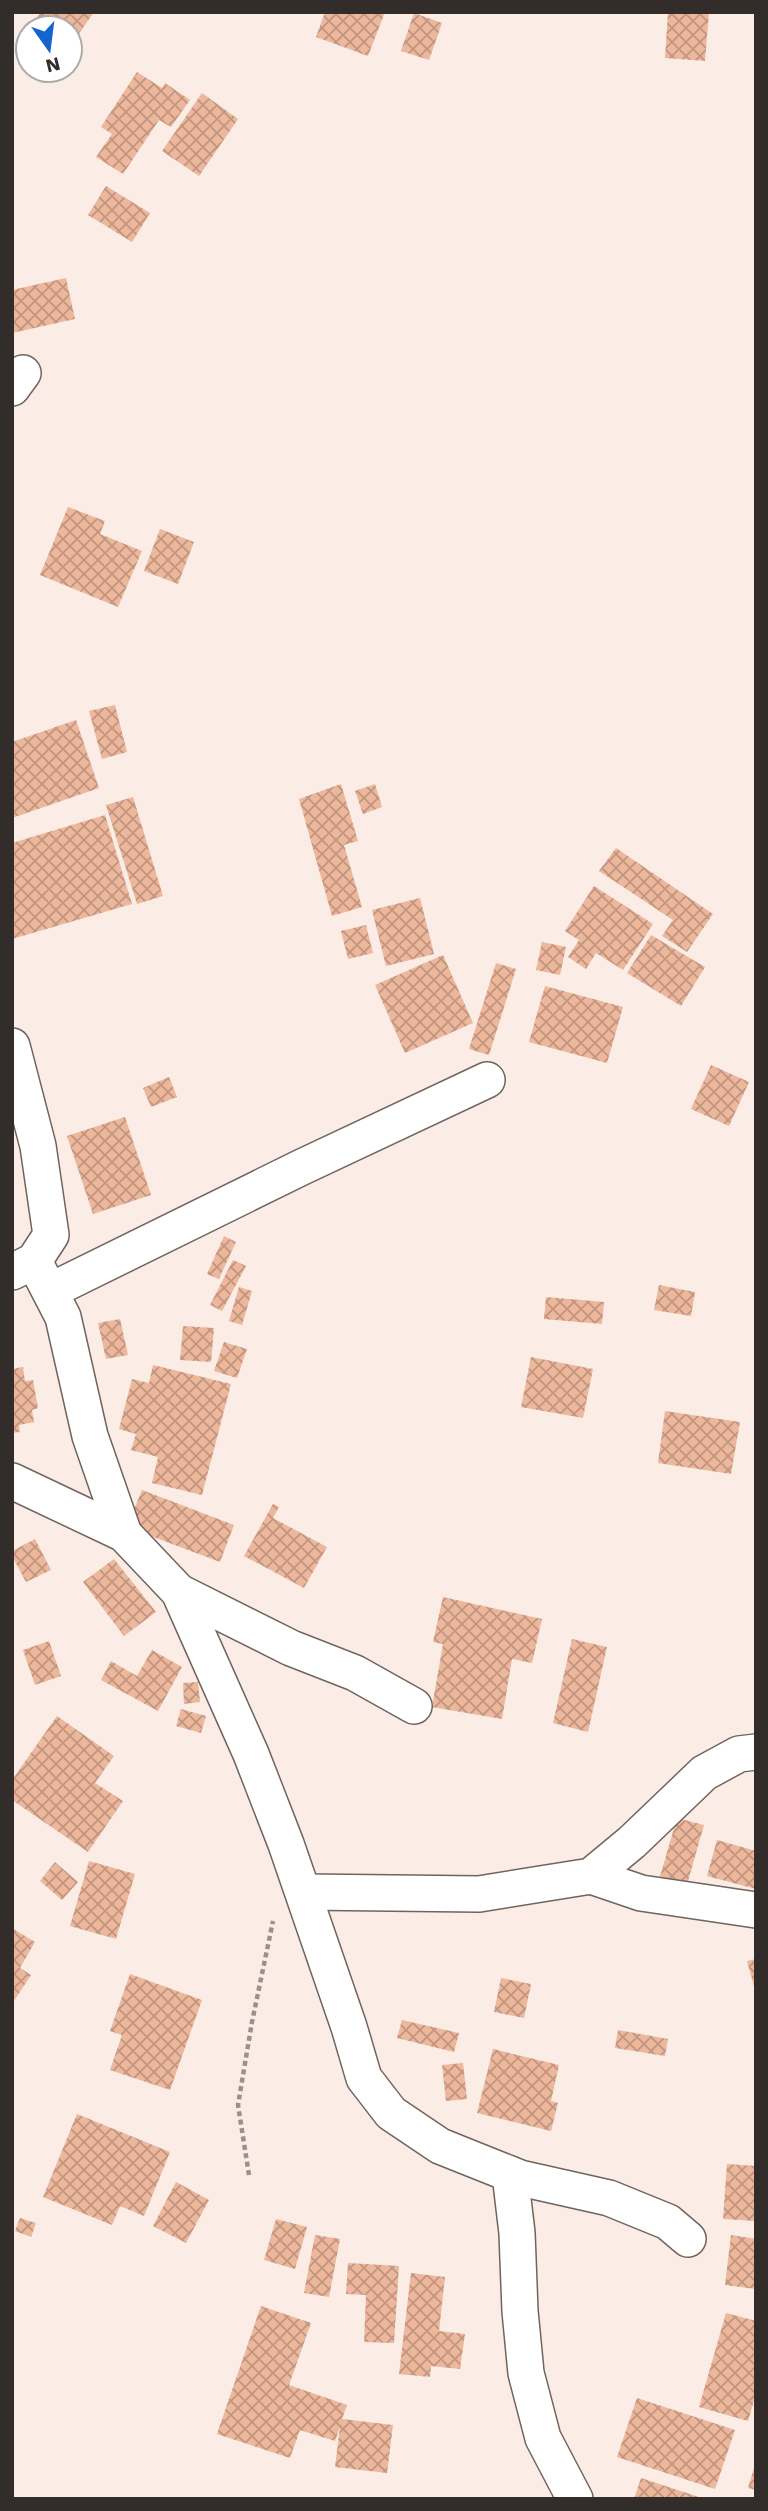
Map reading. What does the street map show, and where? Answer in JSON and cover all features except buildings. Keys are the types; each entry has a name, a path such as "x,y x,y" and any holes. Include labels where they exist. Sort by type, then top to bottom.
{"street":[{"path":"12,1046 38,1146 51,1235 32,1275"},
{"path":"32,1275 302,1167 487,1080"},
{"path":"32,1275 63,1317 90,1436 124,1534"},
{"path":"12,1481 124,1534 180,1592 291,1648 355,1673 414,1706"},
{"path":"180,1592 251,1754 304,1892 363,2078 391,2113 440,2146 510,2174 609,2198 668,2222 688,2239"},
{"path":"591,1876 632,1842 704,1773 739,1754 756,1752"},
{"path":"304,1892 480,1894 591,1876 641,1893 756,1910"},
{"path":"510,2174 517,2233 526,2373 543,2438 575,2499"}],"path":[{"path":"249,2175 238,2105 273,1919"}]}
